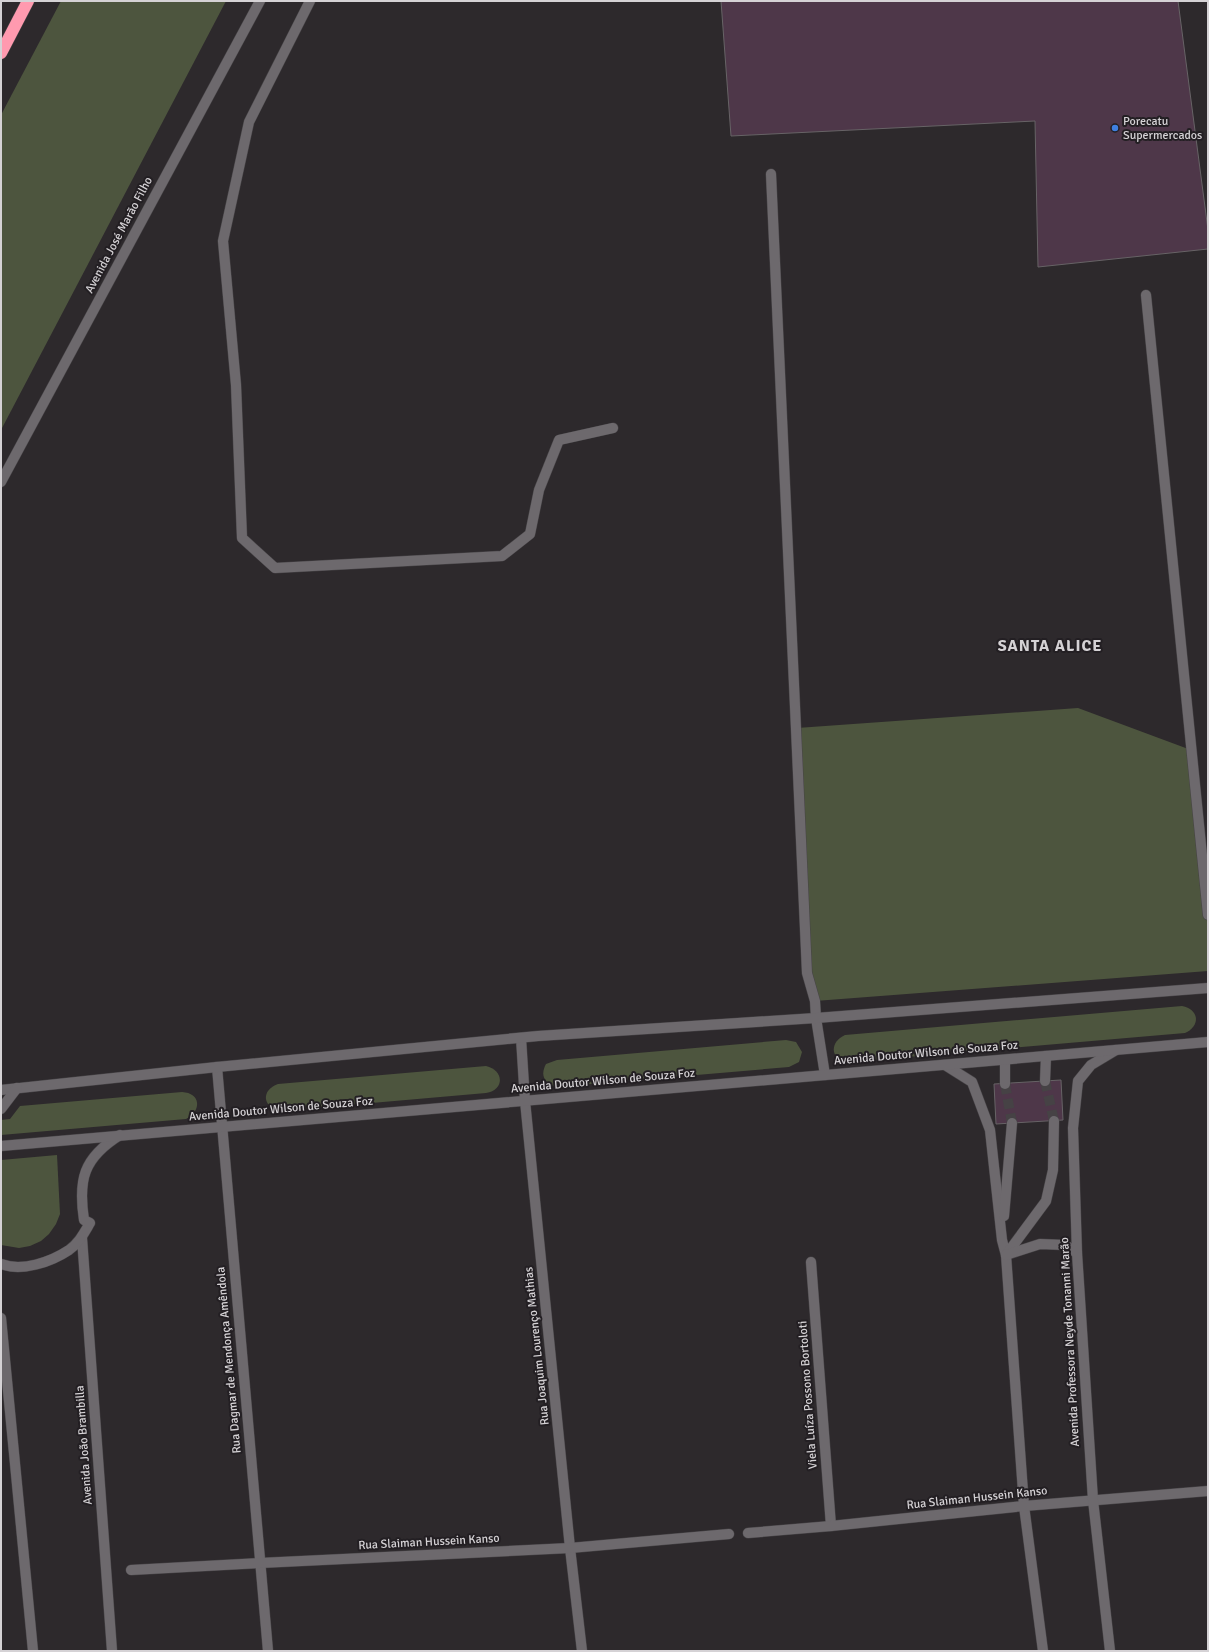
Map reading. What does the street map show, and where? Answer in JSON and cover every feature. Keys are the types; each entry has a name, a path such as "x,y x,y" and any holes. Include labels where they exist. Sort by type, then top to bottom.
{"highway":[{"path":"1,53 28,1"}],"street":[{"name":"Avenida José Marão Filho","path":"1,482 260,1"},
{"path":"310,1 249,122 223,241 236,385 242,538 274,568 502,556 530,534 539,490 559,440 613,428"},
{"path":"771,174 807,973 815,1001 816,1018 825,1075"},
{"path":"1146,295 1208,915"},
{"path":"1,1090 217,1067 521,1038 816,1018 1208,988"},
{"name":"Rua Joaquim Lourenço Mathias","path":"521,1038 525,1101 570,1548 582,1651"},
{"name":"Avenida Doutor Wilson de Souza Foz","path":"1,1146 1208,1042"},
{"name":"Avenida Professora Neyde Tonanni Marão","path":"1110,1651 1093,1500 1077,1253 1072,1128 1078,1082 1092,1065 1116,1050"},
{"path":"1045,1081 1046,1056"},
{"path":"1005,1060 1005,1084"},
{"path":"945,1065 972,1082 990,1130 1002,1240 1006,1255 1024,1506 1043,1651"},
{"name":"Rua Dagmar de Mendonça Amêndola","path":"217,1067 221,1127 268,1651"},
{"path":"1,1109 16,1088"},
{"path":"1006,1255 1046,1201 1053,1170 1054,1120"},
{"path":"1002,1240 1012,1123"},
{"path":"1,1264 24,1266 40,1264 70,1250 82,1238 90,1223 84,1220 81,1192 83,1179 96,1154 107,1143 120,1135"},
{"name":"Avenida João Brambilla","path":"82,1238 112,1651"},
{"path":"1006,1255 1040,1244 1065,1245 1077,1253"},
{"name":"Viela Luíza Possono Bortoloti","path":"811,1262 831,1526"},
{"path":"1,1318 33,1651"},
{"name":"Rua Slaiman Hussein Kanso","path":"748,1532 831,1526 1024,1506 1208,1491"},
{"name":"Rua Slaiman Hussein Kanso","path":"131,1570 570,1548 729,1534"}],"green space":[{"path":"61,1 226,1 1,430 1,115"},
{"path":"1078,708 1191,750 1208,915 1208,971 815,1001 807,973 797,728"},
{"path":"1182,1006 1192,1010 1196,1018 1194,1026 1185,1033 849,1062 838,1058 834,1051 836,1042 845,1035"},
{"path":"786,1040 796,1042 802,1052 799,1062 789,1067 556,1087 546,1081 543,1075 546,1064 557,1060"},
{"path":"486,1066 496,1071 500,1080 497,1088 486,1093 280,1111 270,1106 266,1098 266,1094 269,1090 278,1084"},
{"path":"182,1092 193,1096 197,1103 195,1112 186,1119 1,1135 1,1120 10,1119 20,1106"},
{"path":"57,1155 60,1214 56,1224 49,1234 41,1241 30,1246 19,1248 1,1245 1,1160"}],"building":[{"name":"Porecatu Supermercados","path":"721,1 1178,1 1208,230 1208,249 1038,267 1035,121 731,136"},
{"path":"1061,1080 1063,1120 996,1124 994,1084"}],"tunnel":[{"path":"1045,1081 1054,1121"},
{"path":"1005,1084 1012,1123"}],"place":[{"name":"Porecatu Supermercados","path":"1115,128"}],"district":[{"name":"SANTA ALICE","path":"1050,646"}]}
